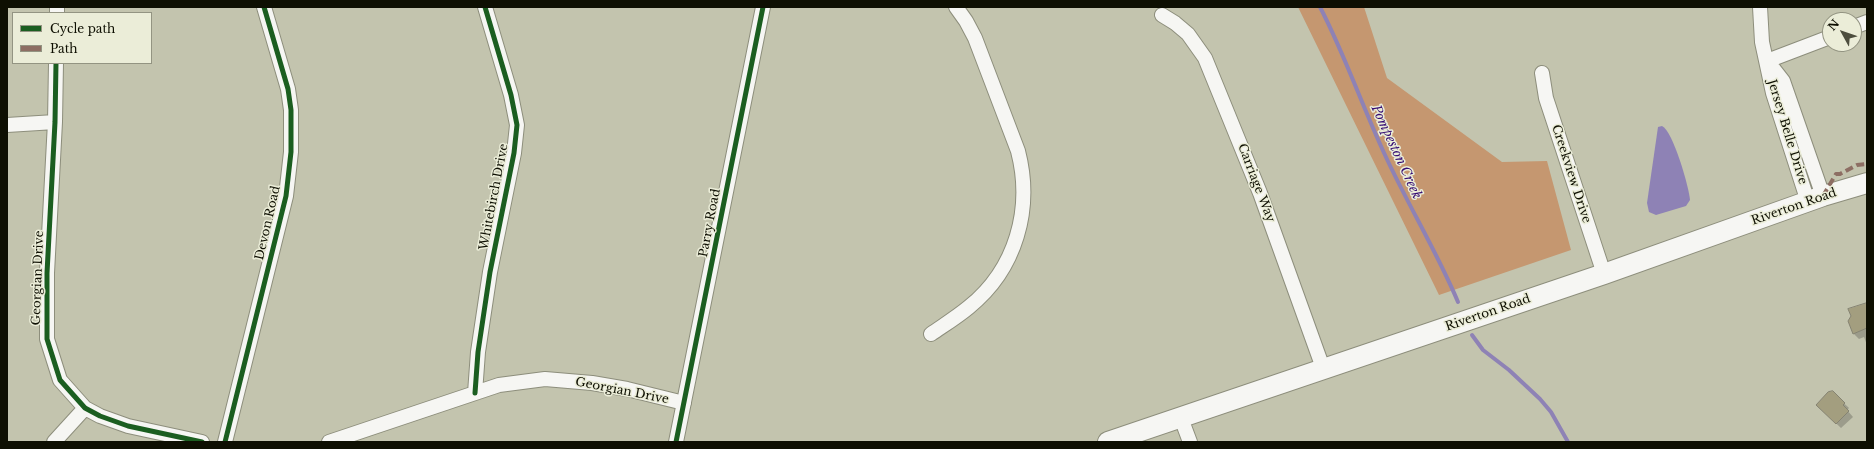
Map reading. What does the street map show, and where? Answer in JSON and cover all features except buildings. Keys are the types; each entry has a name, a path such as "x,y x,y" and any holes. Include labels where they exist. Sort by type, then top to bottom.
{"main road":[{"name":"Riverton Road","path":"1108,442 1604,274 1816,199 1867,183"}],"street":[{"name":"Devon Road","path":"225,442 286,196 291,152 291,110 288,89 264,7"},
{"name":"Whitebirch Drive","path":"475,393 478,352 490,272 514,153 517,125 511,95 485,7"},
{"name":"Parry Road","path":"676,442 763,7"},
{"path":"931,334 968,307 996,279 1006,264 1014,246 1021,225 1023,205 1024,186 1022,167 1018,151 975,38 966,21 956,7"},
{"name":"Jersey Belle Drive","path":"1760,7 1762,42 1773,93 1816,199"},
{"name":"Carriage Way","path":"1162,15 1175,23 1188,34 1205,58 1260,193 1323,368"},
{"path":"1767,61 1822,40"},
{"name":"Georgian Drive","path":"56,64 55,122 47,273 47,339 60,380 85,408 100,416 128,426 202,442"},
{"name":"Creekview Drive","path":"1542,73 1546,98 1604,274"},
{"path":"7,125 55,122"},
{"name":"Georgian Drive","path":"329,442 499,385 545,379 592,383 628,389 684,403"},
{"path":"54,442 85,408"},
{"path":"1181,418 1190,442"}],"shaded area":[{"path":"1298,7 1364,7 1387,78 1502,162 1547,161 1571,250 1439,295"},
{"path":"1662,126 1671,138 1675,148 1684,172 1690,200 1686,206 1656,215 1649,212 1647,203 1658,127"}],"waterway":[{"name":"Pompeston Creek","path":"1320,7 1385,155 1450,283 1458,302"},
{"name":"Pompeston Creek","path":"1472,335 1483,350 1509,370 1540,399 1551,412 1568,442"}],"marked path":[{"path":"1823,196 1836,174 1840,174 1857,165 1867,164"}],"cycle path":[{"path":"225,442 286,196 291,152 291,110 288,89 264,7"},
{"path":"475,393 478,352 490,272 514,153 517,125 511,95 485,7"},
{"path":"676,442 763,7"},
{"path":"56,64 55,122 47,273 47,339 60,380 85,408 100,416 128,426 202,442"}]}
